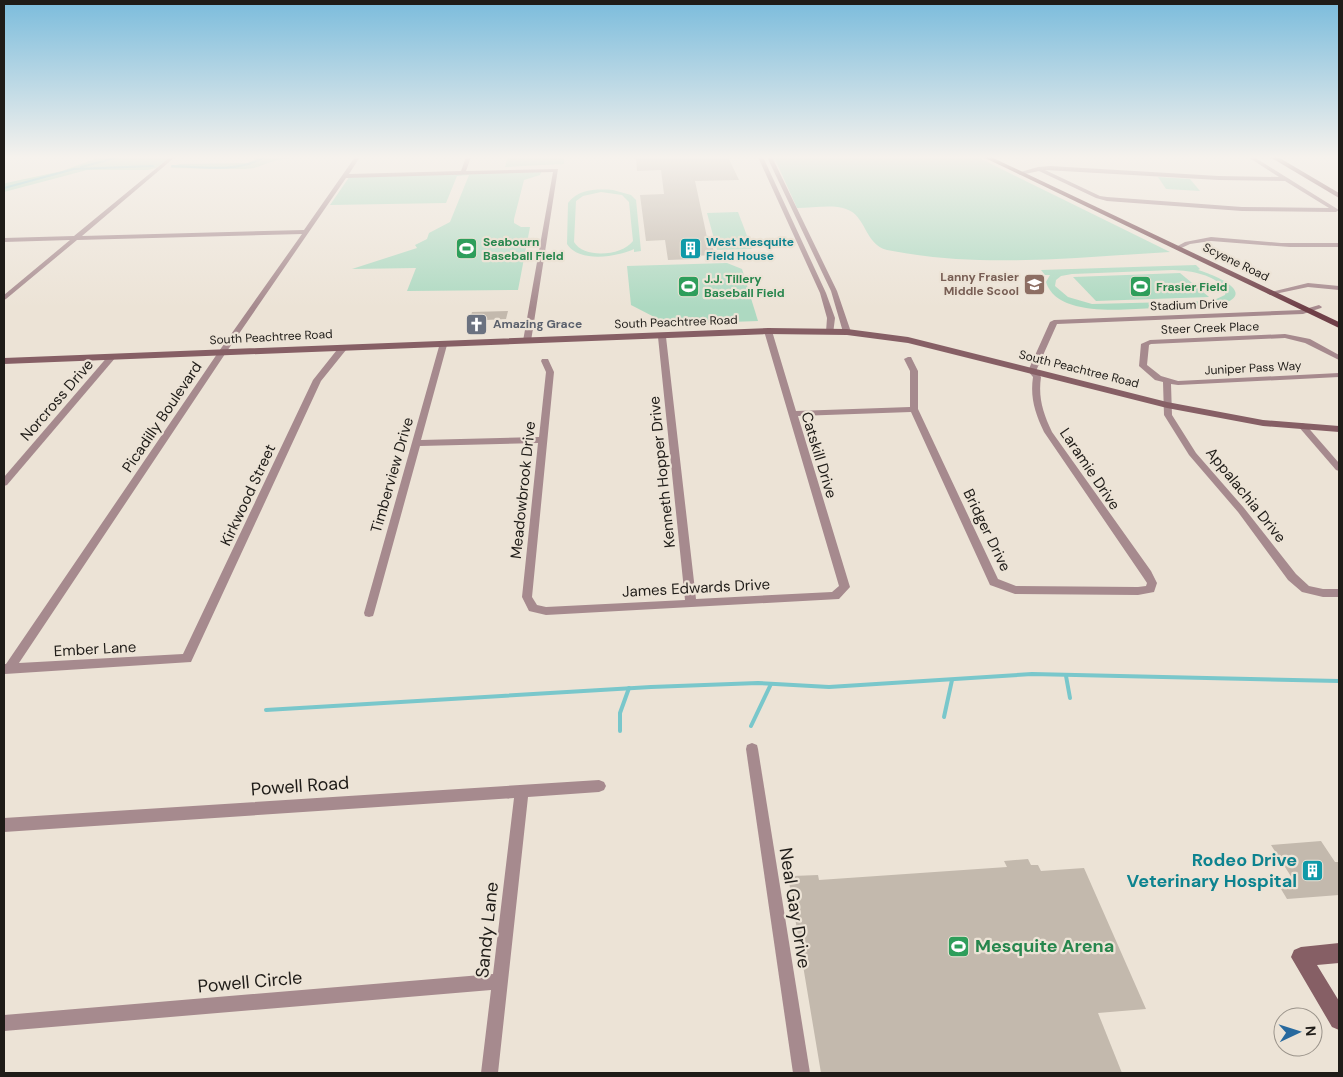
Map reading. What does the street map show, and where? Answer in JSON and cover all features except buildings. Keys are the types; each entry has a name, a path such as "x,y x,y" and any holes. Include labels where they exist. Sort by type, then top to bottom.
{"main road":[{"name":"Scyene Road","path":"1095,207 1339,316"},
{"name":"Scyene Road","path":"1102,207 1339,325"},
{"name":"South Peachtree Road","path":"4,361 768,332 848,332 908,340 1166,405 1235,419 1339,429"},
{"path":"1306,426 1339,424"},
{"path":"1339,953 1301,957 1339,1020"}],"street":[{"path":"4,298 112,207"},
{"name":"Picadilly Boulevard","path":"6,669 323,207"},
{"path":"527,341 550,207"},
{"path":"783,207 823,293 831,318 830,332"},
{"path":"794,207 834,290 848,332"},
{"path":"1219,207 1337,211"},
{"path":"4,240 306,232"},
{"path":"1180,246 1208,239 1278,245 1339,245"},
{"path":"1270,292 1308,285 1339,288"},
{"name":"Stadium Drive","path":"1032,372 1054,322 1308,310 1319,307"},
{"name":"Catskill Drive","path":"768,332 845,587"},
{"name":"Steer Creek Place","path":"1167,381 1150,373 1143,366 1145,344 1285,336 1298,338 1339,358"},
{"name":"Kenneth Hopper Drive","path":"662,337 691,604"},
{"name":"Timberview Drive","path":"369,613 443,344"},
{"name":"Kirkwood Street","path":"187,659 317,380 343,348"},
{"name":"Norcross Drive","path":"4,483 112,357"},
{"name":"Bridger Drive","path":"908,359 914,371 914,409 994,582 1015,590 1138,591 1150,589 1152,583 1147,574"},
{"name":"Meadowbrook Drive","path":"545,361 550,372 527,597 533,608 546,611"},
{"name":"Laramie Drive","path":"1032,372 1037,377 1034,392 1037,408 1048,432 1147,574"},
{"name":"Juniper Pass Way","path":"1167,381 1178,383 1339,375"},
{"name":"Appalachia Drive","path":"1167,381 1166,405 1168,415 1193,455 1241,510 1292,577 1306,589 1339,594"},
{"path":"792,414 914,409"},
{"path":"1306,426 1339,468"},
{"path":"416,443 544,440"},
{"name":"James Edwards Drive","path":"546,611 834,596 845,587"},
{"name":"Ember Lane","path":"6,669 187,659"},
{"name":"Neal Gay Drive","path":"752,749 802,1073"},
{"name":"Powell Road","path":"4,825 599,786"},
{"name":"Sandy Lane","path":"490,1073 522,791"},
{"name":"Powell Circle","path":"4,1023 500,981"}],"green space":[{"path":"456,207 517,207 514,223 521,227 530,227 518,290 407,291 416,268 352,269 417,248 415,245 427,239 429,233 450,222"},
{"path":"568,207 576,207 574,242 586,251 603,253 621,250 633,241 630,207 637,207 641,251 634,252 634,249 599,257 580,254 567,244"},
{"path":"837,207 1079,207 1170,252 1028,260 958,259 922,256 880,247 874,242 853,212"},
{"path":"738,212 752,249 717,250 707,213"},
{"name":"J.J. Tillery Baseball Field","path":"727,263 742,269 758,321 675,324 662,321 631,305 627,266"},
{"path":"1196,265 1200,269 1198,270 1223,280 1230,285 1235,290 1235,296 1231,301 1219,305 1110,310 1094,309 1064,301 1053,293 1046,282 1050,275 1045,275 1041,270","holes":["1173,270 1202,274 1209,277 1226,290 1225,295 1212,301 1092,304 1068,297 1055,286 1056,280 1061,276 1072,274"]},
{"name":"Frasier Field","path":"1180,273 1209,297 1096,301 1073,277"}],"waterway":[{"path":"629,688 758,683 829,687 1032,674 1339,681"},
{"path":"1066,676 1070,698"},
{"path":"944,717 952,680"},
{"path":"751,726 771,684"},
{"path":"266,710 629,688"},
{"path":"620,731 620,713 629,688"}],"place":[{"name":"Seabourn Baseball Field","path":"467,249"},
{"name":"West Mesquite Field House","path":"690,249"},
{"name":"Lanny Frasier Middle Scool","path":"1035,284"},
{"name":"J.J. Tillery Baseball Field","path":"688,286"},
{"name":"Frasier Field","path":"1140,287"},
{"name":"Amazing Grace","path":"477,324"},
{"name":"Rodeo Drive Veterinary Hospital","path":"1313,870"},
{"name":"Mesquite Arena","path":"959,946"}]}
